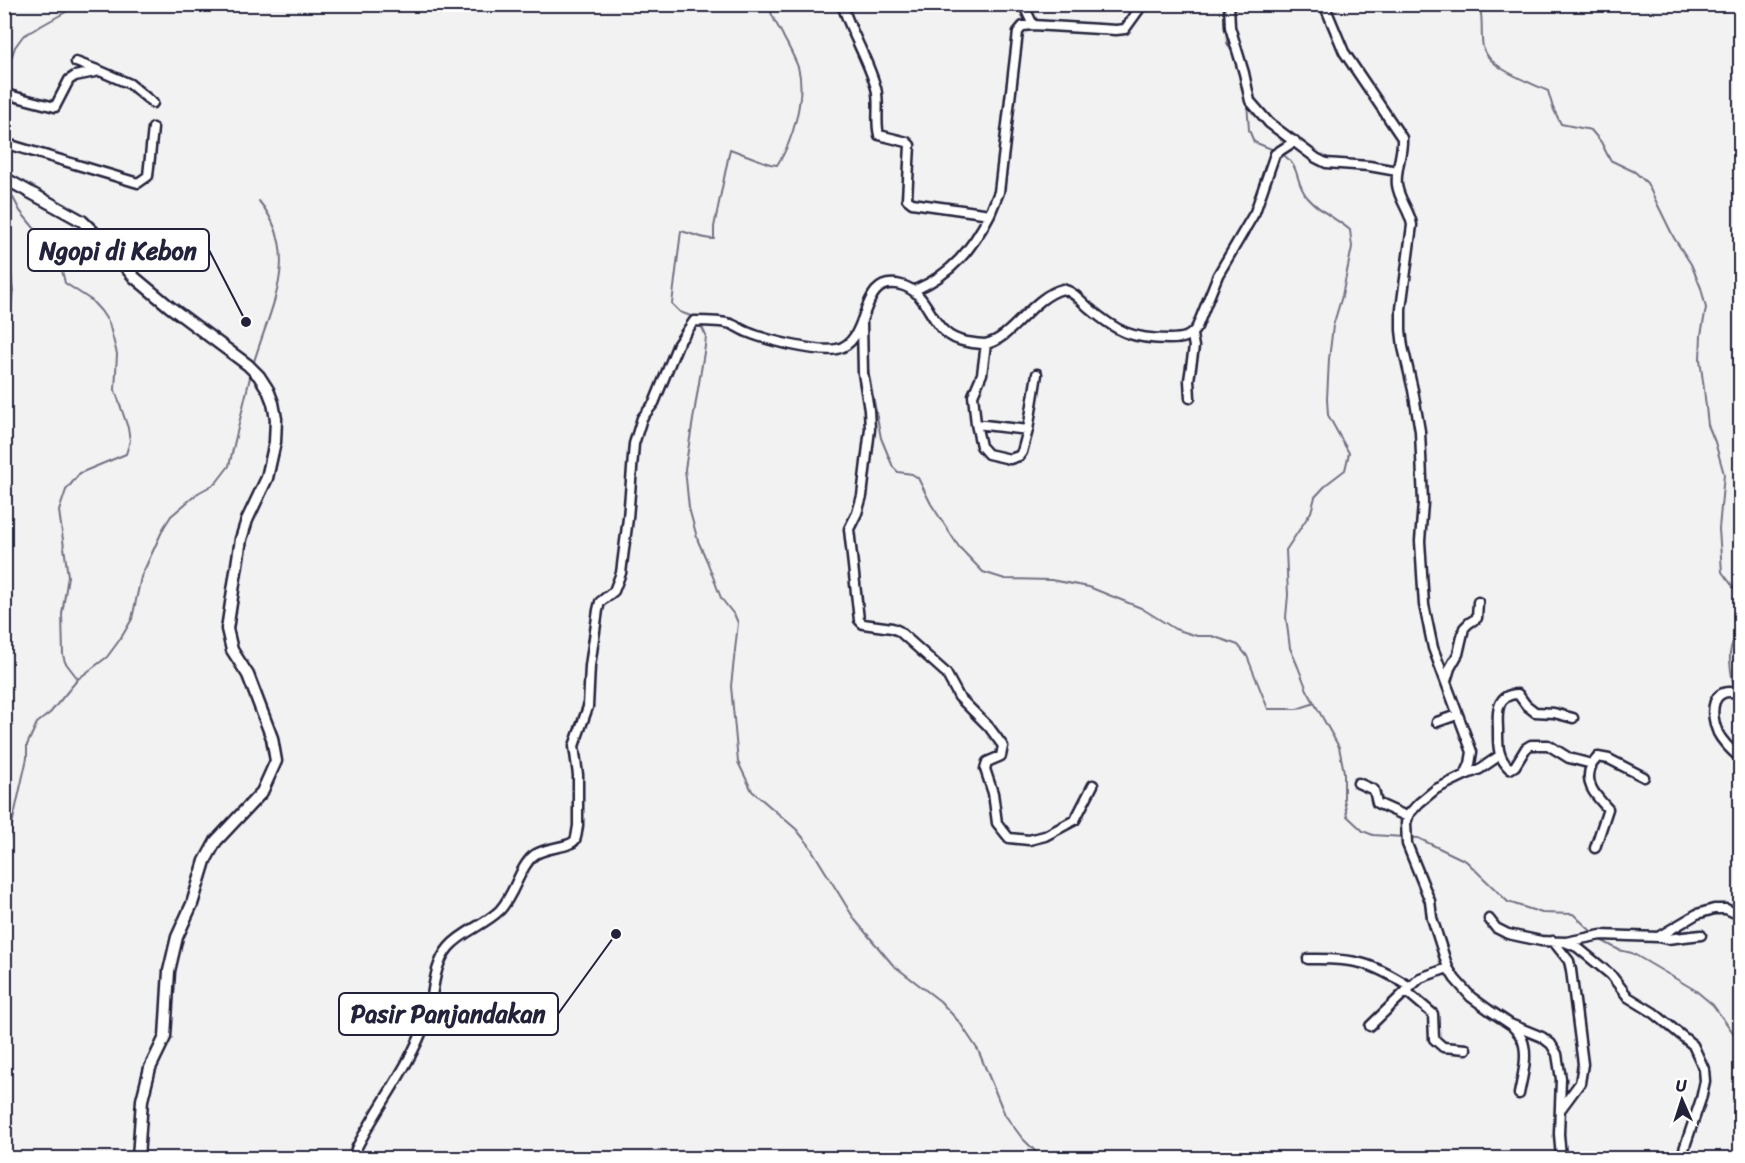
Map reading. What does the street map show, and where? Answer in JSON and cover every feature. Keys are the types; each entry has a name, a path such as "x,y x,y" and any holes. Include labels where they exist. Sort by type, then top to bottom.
{"street":[{"path":"843,4 847,20 861,45 876,86 879,135 907,142 910,146 907,200 990,214"},
{"path":"1023,4 1033,24"},
{"path":"915,290 946,273 975,242 999,192 1018,32 1023,26 1033,24 1125,29 1143,4"},
{"path":"1229,4 1230,27 1250,101 1269,123 1326,163 1369,166 1397,171"},
{"path":"1324,4 1344,52 1402,138 1403,149 1397,171 1397,185 1412,225 1401,309 1401,330 1420,431 1423,503 1420,541 1424,605 1433,648 1471,747 1470,764 1465,775"},
{"path":"76,62 130,84 153,103"},
{"path":"4,94 55,107 69,80 75,76 100,71"},
{"path":"4,142 138,183 148,176 153,128"},
{"path":"1190,398 1189,380 1194,347 1192,335 1218,275 1255,212 1279,151 1295,141"},
{"path":"4,178 82,221 106,244 134,277 170,307 248,364 268,390 276,419 272,461 241,539 227,629 232,650 248,675 272,738 276,756 275,766 262,792 216,841 177,937 169,970 165,1037 150,1068 142,1100 138,1158"},
{"path":"4,256 7,291 4,320"},
{"path":"355,1158 356,1149 427,1019 433,985 445,952 457,939 484,923 501,909 515,891 532,856 550,848 571,843 576,838 578,775 574,746 588,707 590,666 600,602 614,591 621,573 634,444 642,418 659,394 669,362 694,321 731,324 747,332 788,344 817,349 838,349 853,338 862,323 873,292 879,288 899,284 915,290 943,332 963,341 986,344 1002,335 1043,298 1063,289 1073,292 1101,318 1126,334 1165,339 1179,339 1192,335"},
{"path":"862,323 863,373 870,429 862,496 849,528 859,620 862,624 899,631 945,673 959,697 989,727 1003,746 1001,756 987,762 985,769 993,793 997,823 1010,838 1029,840 1045,836 1074,820 1092,785"},
{"path":"986,344 982,374 973,391 981,446 993,456 1010,459 1019,456 1022,452 1037,374"},
{"path":"976,424 1028,430"},
{"path":"1446,682 1450,668 1458,654 1464,628 1477,618 1478,602"},
{"path":"1737,693 1726,692 1716,698 1712,713 1719,735 1740,758"},
{"path":"1573,718 1554,713 1535,712 1518,694 1510,694 1502,700 1496,715 1499,756 1512,769 1528,746 1544,744 1569,758 1592,764"},
{"path":"1437,722 1457,715"},
{"path":"1499,756 1480,769 1437,789 1419,803 1408,817 1407,844 1430,901 1432,918 1448,968 1455,980 1471,997 1510,1024 1542,1037 1551,1044 1557,1054 1561,1079 1561,1158"},
{"path":"1596,848 1608,809 1590,787 1589,775 1592,764 1598,758 1609,759 1644,777"},
{"path":"1358,783 1374,790 1377,803 1408,817"},
{"path":"1658,937 1670,928 1703,912 1726,909 1740,915"},
{"path":"1489,919 1501,932 1541,941 1565,942 1601,935 1666,939 1701,935"},
{"path":"1552,941 1569,961 1583,1064 1580,1083 1560,1110"},
{"path":"1565,942 1588,955 1611,975 1628,997 1654,1013 1693,1045 1704,1069 1705,1082 1681,1158"},
{"path":"1308,959 1349,959 1388,973 1433,1014 1434,1039 1443,1047 1466,1049"},
{"path":"1370,1026 1420,978 1448,968"},
{"path":"1510,1024 1522,1038 1524,1046 1524,1071 1519,1094"}],"waterway":[{"path":"4,79 15,47 23,36 80,4"},
{"path":"696,318 680,312 672,304 681,231 714,239 714,227 730,149 777,165 793,131 799,104 798,67 773,17 769,4"},
{"path":"1479,4 1482,42 1486,55 1510,74 1548,91 1561,124 1591,130 1601,142 1610,160 1635,172 1647,183 1674,238 1691,264 1706,308 1701,335 1700,359 1708,425 1724,474 1719,529 1722,572 1740,596"},
{"path":"1226,16 1227,43 1236,59"},
{"path":"1247,102 1249,130 1254,142 1274,150"},
{"path":"4,109 5,139"},
{"path":"1282,154 1293,164 1301,187 1308,198 1350,230 1352,247 1333,326 1327,399 1328,415 1349,453 1345,470 1315,497 1311,512 1286,550 1288,595 1286,617 1290,648 1307,690 1339,747 1344,772 1344,799 1347,816 1363,831 1373,835 1418,838 1466,861 1508,902 1542,913 1573,914 1593,933"},
{"path":"6,184 20,211 55,248 65,283 91,300 109,323 117,354 115,390 130,441 126,454 80,473 66,490 59,511 68,576 62,614 63,655 65,662 78,679"},
{"path":"253,365 274,302 281,261 279,241 272,221 259,201"},
{"path":"701,325 706,336 705,346 685,469 689,508 698,541 721,598 738,623 731,686 738,762 752,791 796,829 809,845 855,920 893,965 940,1001 960,1023 978,1050 1005,1115 1022,1138 1042,1158"},
{"path":"867,364 881,438 893,467 898,472 912,474 918,478 931,504 959,547 983,572 1005,579 1051,580 1089,587 1141,608 1175,629 1197,636 1212,636 1238,645 1247,656 1268,709 1297,709 1315,703"},
{"path":"4,860 27,758 27,745 37,723 50,713 78,679 107,657 132,619 141,577 171,516 198,493 216,483 229,466 251,373"},
{"path":"1734,691 1730,653 1740,632"},
{"path":"1735,697 1735,728 1736,733 1740,735"},
{"path":"1599,939 1619,950 1632,953 1695,990 1713,1005 1740,1042"}],"place":[{"name":"Ngopi di Kebon","path":"246,322"},
{"name":"Pasir Panjandakan","path":"616,934"}]}
